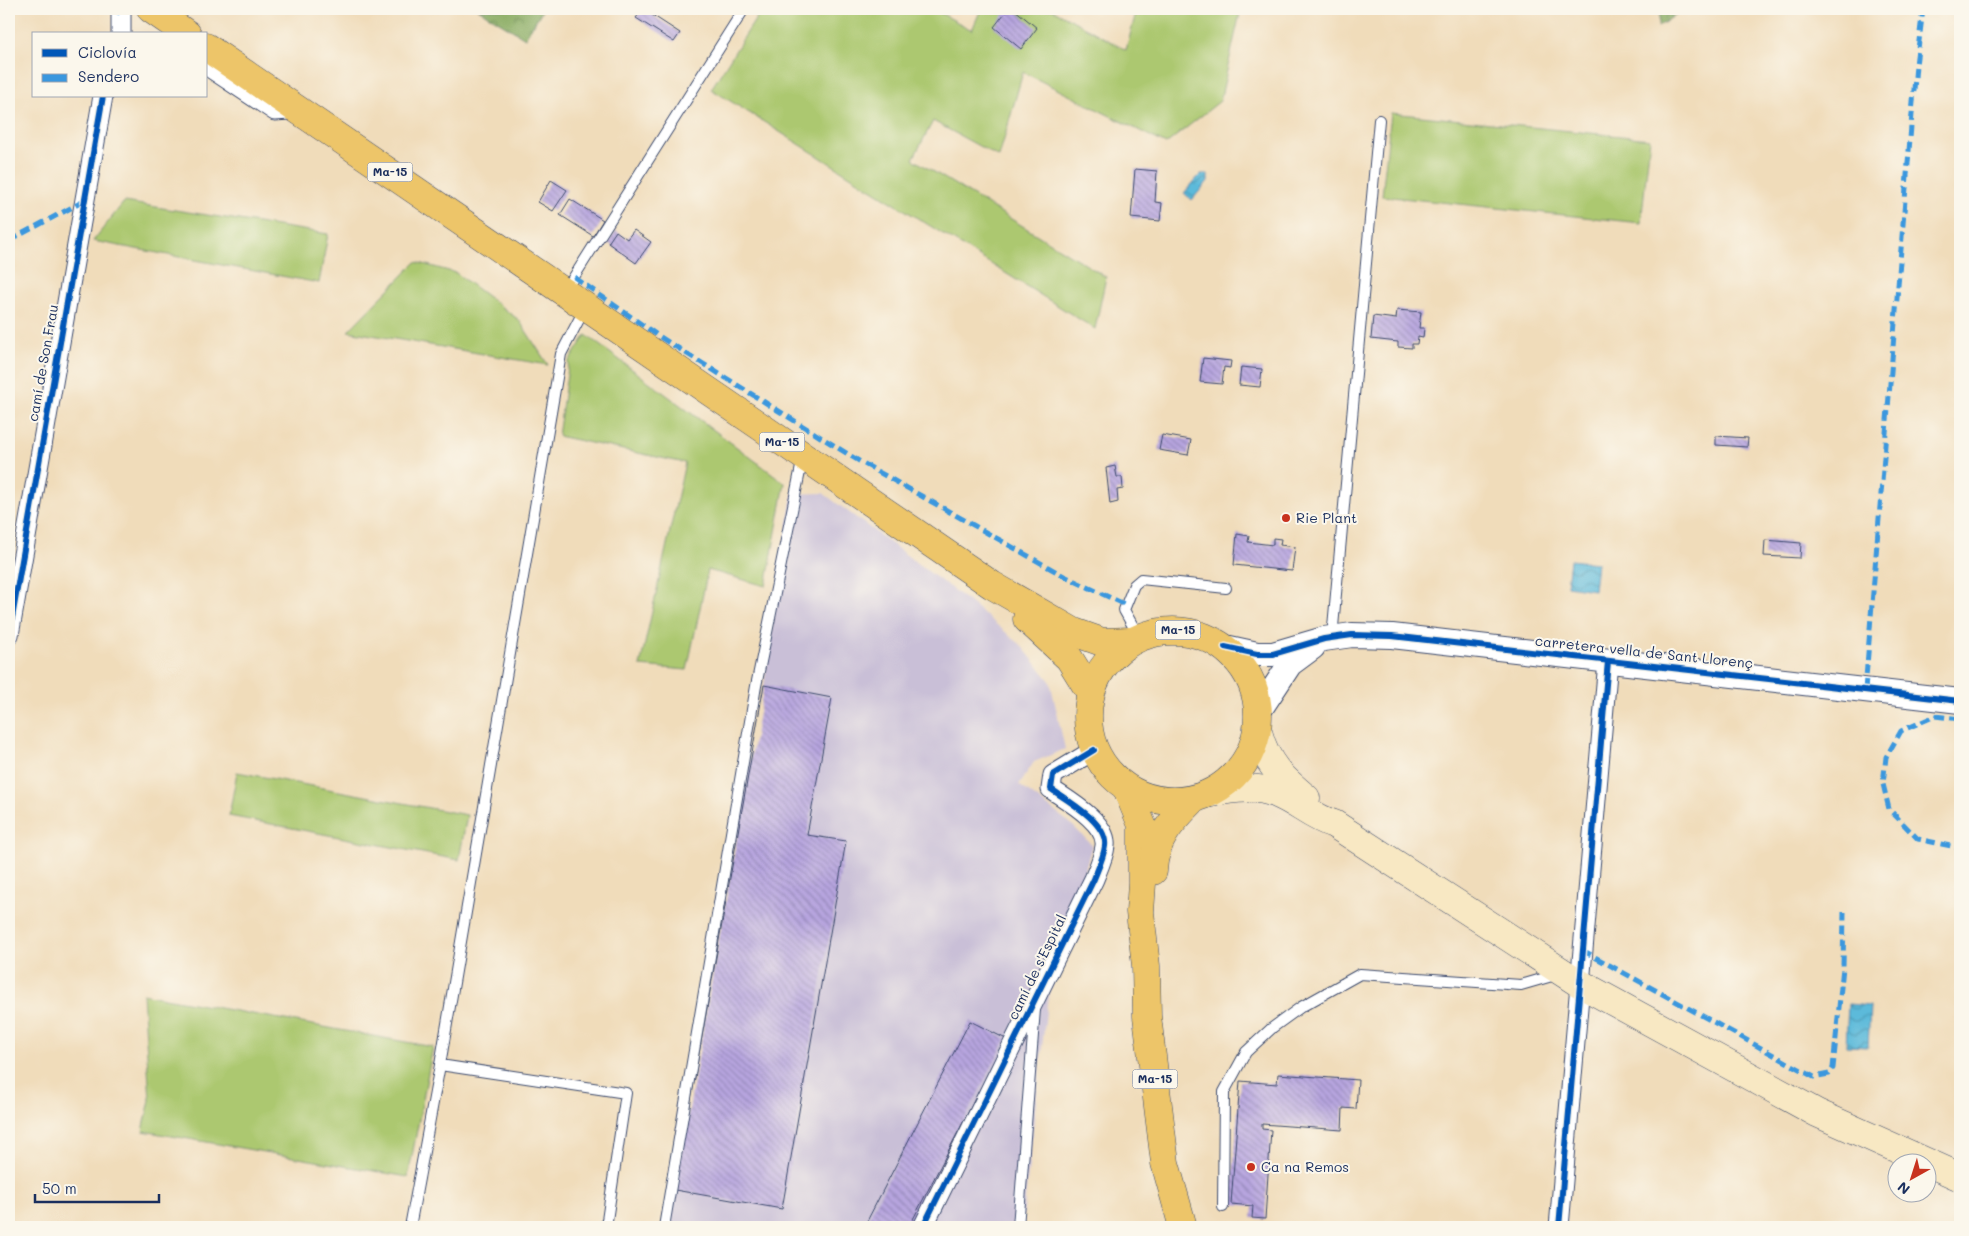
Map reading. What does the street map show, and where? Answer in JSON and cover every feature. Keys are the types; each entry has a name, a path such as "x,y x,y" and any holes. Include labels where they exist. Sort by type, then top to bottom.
{"main road":[{"path":"150,9 184,32"},
{"name":"Ma-15","path":"208,47 992,586 1074,632 1102,642 1134,639"},
{"name":"Ma-15","path":"992,586 1061,649 1090,692"},
{"name":"Ma-15","path":"1143,929 1149,913 1153,866 1157,846 1171,821 1240,770 1259,721 1256,694 1242,665 1225,647 1212,639 1180,630 1148,633 1134,639 1105,663 1090,692 1087,710 1094,750 1105,769 1127,788 1153,799 1182,802 1203,796"},
{"path":"1259,721 1268,760 1285,782 1326,812 1334,824"},
{"name":"Ma-15","path":"1127,788 1142,825 1140,912 1143,929 1147,1016 1165,1163 1183,1227"},
{"path":"1203,796 1249,788 1276,793 1319,820 1334,824 1570,978 1817,1113 1960,1177"}],"street":[{"path":"121,9 121,32"},
{"path":"208,66 276,111 299,109"},
{"name":"camí de Son Frau","path":"9,635 104,98"},
{"name":"carretera vella de Sant Llorenç","path":"1225,647 1257,654 1273,654 1328,638 1352,635 1392,636 1960,701"},
{"path":"1259,721 1290,664 1328,638"},
{"path":"1559,1227 1570,978 1608,661"},
{"name":"camí de s'Espital","path":"923,1227 1094,879 1106,845 1103,832 1092,819 1051,788 1053,775 1094,750"}],"lane":[{"path":"410,1227 440,1065 561,354 575,300 744,9"},
{"path":"1328,638 1379,120"},
{"path":"664,1227 756,686 804,456"},
{"path":"1134,639 1124,610 1134,585 1141,579 1226,588"},
{"path":"1224,1207 1224,1092 1246,1052 1272,1028 1301,1007 1360,974 1521,984 1570,978"},
{"path":"1018,1227 1036,996"},
{"path":"440,1065 626,1093 606,1227"}],"shaded area":[{"path":"823,493 968,601 1020,644 1050,681 1065,749 1034,762 1019,785 1070,823 1092,845 1047,1003 1022,1227 668,1227 764,685 792,494"}],"green space":[{"path":"478,9 543,9 525,38"},
{"path":"762,9 933,9 972,30 981,9 1052,9 1126,50 1137,9 1241,9 1220,101 1166,144 1023,72 999,157 933,121 913,159 1106,277 1095,329 711,89"},
{"path":"1660,9 1684,9 1658,27"},
{"path":"1391,113 1650,139 1641,223 1382,196"},
{"path":"124,202 328,234 319,283 93,241"},
{"path":"416,262 456,273 519,320 548,365 348,331"},
{"path":"586,335 785,483 766,586 708,570 687,670 640,666 685,463 558,436 569,361"},
{"path":"237,772 467,815 459,860 229,816"},
{"path":"143,994 433,1047 408,1177 143,1131 150,1100"}],"water":[{"path":"1201,174 1208,174 1208,181 1192,200 1184,193"},
{"path":"1570,560 1597,563 1594,590 1567,586"},
{"path":"1848,1004 1870,1006 1868,1047 1846,1046"}],"building":[{"path":"643,9 680,33 674,42 636,18"},
{"path":"1008,9 1014,9 1037,28 1021,49 994,27"},
{"path":"1135,169 1157,171 1155,202 1162,203 1160,221 1131,218"},
{"path":"551,180 567,190 553,211 538,202"},
{"path":"570,199 603,220 593,236 560,215"},
{"path":"634,230 651,242 636,263 608,243 616,231 627,239"},
{"path":"1397,310 1421,312 1419,328 1424,328 1423,338 1418,337 1417,344 1412,344 1412,348 1398,347 1398,342 1371,339 1373,316 1396,319"},
{"path":"1203,358 1231,361 1230,368 1224,367 1222,384 1200,382"},
{"path":"1241,367 1262,369 1260,387 1239,385"},
{"path":"1162,435 1191,440 1188,455 1159,450"},
{"path":"1716,436 1748,438 1747,447 1716,445"},
{"path":"1115,466 1117,477 1122,477 1123,489 1117,490 1118,502 1110,504 1106,468"},
{"path":"1237,534 1249,536 1248,542 1273,545 1273,538 1281,539 1280,545 1295,547 1292,571 1234,565"},
{"path":"1765,540 1801,543 1800,558 1764,556"},
{"path":"764,685 832,698 807,835 846,841 782,1209 675,1190"},
{"path":"970,1021 1006,1039 909,1227 864,1227"},
{"name":"Ca na Remos","path":"1278,1074 1358,1080 1356,1109 1343,1108 1342,1130 1262,1124 1262,1129 1271,1130 1265,1219 1252,1218 1253,1206 1231,1204 1240,1081 1277,1084"}],"marked path":[{"path":"112,9 120,13"},
{"path":"1865,690 1916,65 1923,9"},
{"path":"9,238 12,239 84,201"},
{"path":"574,277 657,335 859,461 1064,576 1126,605"},
{"path":"1960,719 1935,716 1901,731 1886,757 1883,784 1889,809 1918,839 1960,848"},
{"path":"1582,950 1814,1077 1829,1074 1833,1068 1843,967 1844,912"}],"cycle path":[{"path":"9,635 103,98"},
{"path":"1225,647 1257,654 1273,654 1324,639 1352,635 1392,636 1960,701"},
{"path":"1559,1227 1608,661"},
{"path":"923,1227 1101,862 1105,846 1104,837 1100,829 1085,813 1051,789 1053,775 1094,750"}],"place":[{"name":"Rie Plant","path":"1286,518"},
{"name":"Ca na Remos","path":"1251,1167"}]}
